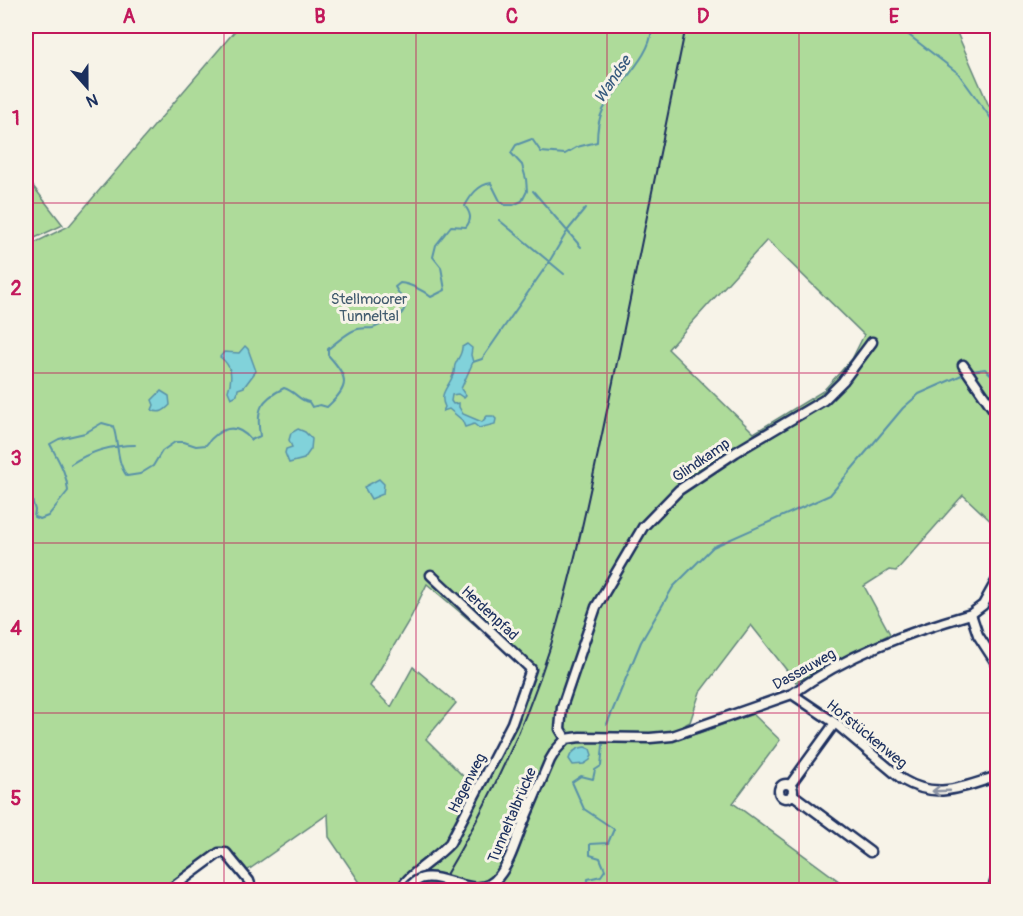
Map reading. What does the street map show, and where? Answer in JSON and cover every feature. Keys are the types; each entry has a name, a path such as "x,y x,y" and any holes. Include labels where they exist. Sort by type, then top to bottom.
{"main road":[{"path":"995,891 998,881"}],"street":[{"path":"26,28 31,26"},
{"name":"Glindkamp","path":"567,740 560,729 562,706 596,607 644,527 679,489 824,400 843,381 872,342"},
{"path":"963,365 998,416"},
{"name":"Herdenpfad","path":"431,575 531,669"},
{"path":"998,578 983,604 971,614 978,635 998,666"},
{"name":"Dassauweg","path":"567,740 580,736 650,738 672,736 792,694 808,682 863,651 971,614"},
{"name":"Hagenweg","path":"400,891 407,880 435,859 450,843 512,723 531,669"},
{"name":"Hofstückenweg","path":"792,694 835,723 903,780 924,790 950,790 998,776"},
{"path":"835,723 791,789 870,852"},
{"name":"Tunneltalbrücke","path":"407,891 415,882 429,877 472,889 493,882 501,874 550,760 556,750 567,740"},
{"path":"169,891 219,853 226,853 249,881 252,891"}],"green space":[{"name":"Stellmoorer Tunneltal","path":"239,26 954,26 989,106 997,105 997,409 971,374 967,379 997,421 997,527 963,495 896,571 889,570 864,586 890,634 796,682 751,625 700,692 690,722 686,724 680,738 753,714 780,740 733,803 851,890 365,890 329,837 328,814 241,875 224,854 173,890 26,890 26,247 69,226","holes":["767,240 864,335 852,359 823,391 754,433 668,349","427,584 534,675 482,791 475,788 426,739 456,703 413,667 391,707 370,686 411,617"]},
{"path":"26,177 63,225 26,242"}],"water":[{"path":"467,344 472,348 473,362 461,389 466,396 464,398 458,394 452,395 451,401 453,404 459,403 463,414 482,422 487,416 493,416 496,419 495,424 479,428 474,424 465,427 462,420 449,409 443,411 445,407 443,394 454,374 462,347"},
{"path":"245,346 256,371 244,387 238,389 237,395 231,398 228,391 231,381 230,372 227,364 220,357 224,352 239,353"},
{"path":"161,391 169,396 170,405 157,412 152,410 154,405 152,400"},
{"path":"298,429 312,439 311,449 304,459 289,463 285,453 286,449 292,447 289,440 291,433"},
{"path":"379,479 384,484 383,494 371,499 364,487"},
{"path":"585,747 590,749 592,755 590,760 584,764 573,765 569,759 571,754"}],"waterway":[{"name":"Wandse","path":"26,498 32,500 35,510 34,517 40,519 48,516 68,491 64,472 50,444 59,439 85,433 102,423 113,426 119,459 127,476 140,474 153,466 162,451 175,442 196,446 206,445 216,434 228,429 239,430 251,440 260,436 259,419 262,406 265,401 284,388 309,402 312,407 320,405 327,407 340,393 344,382 340,370 328,355 328,349 352,331 374,328 399,316 406,305 395,287 400,283 416,288 431,297 445,290 441,267 433,257 436,245 451,226 466,227 470,216 465,206 472,194 482,186 491,183 500,201 505,205 513,205 522,201 527,191 522,165 511,153 516,145 532,139 541,152 565,154 577,147 597,142 598,126 603,110 641,58 651,36 651,26"},
{"path":"897,26 958,73 995,124 998,140"},
{"path":"533,191 581,247"},
{"path":"473,362 482,359 549,262 568,230 586,208"},
{"path":"499,220 564,274"},
{"path":"972,371 985,369 998,381"},
{"path":"607,724 641,642 673,587 713,547 830,495 903,408 919,394 964,374"},
{"path":"71,464 102,450 135,445"},
{"path":"587,890 588,879 601,876 605,870 600,858 590,855 590,844 608,843 614,829 584,809 572,782 581,776 593,779 595,770 601,766 603,745"}],"railway":[{"path":"437,890 486,802 515,742 539,680 560,615 592,482 686,26"}]}
